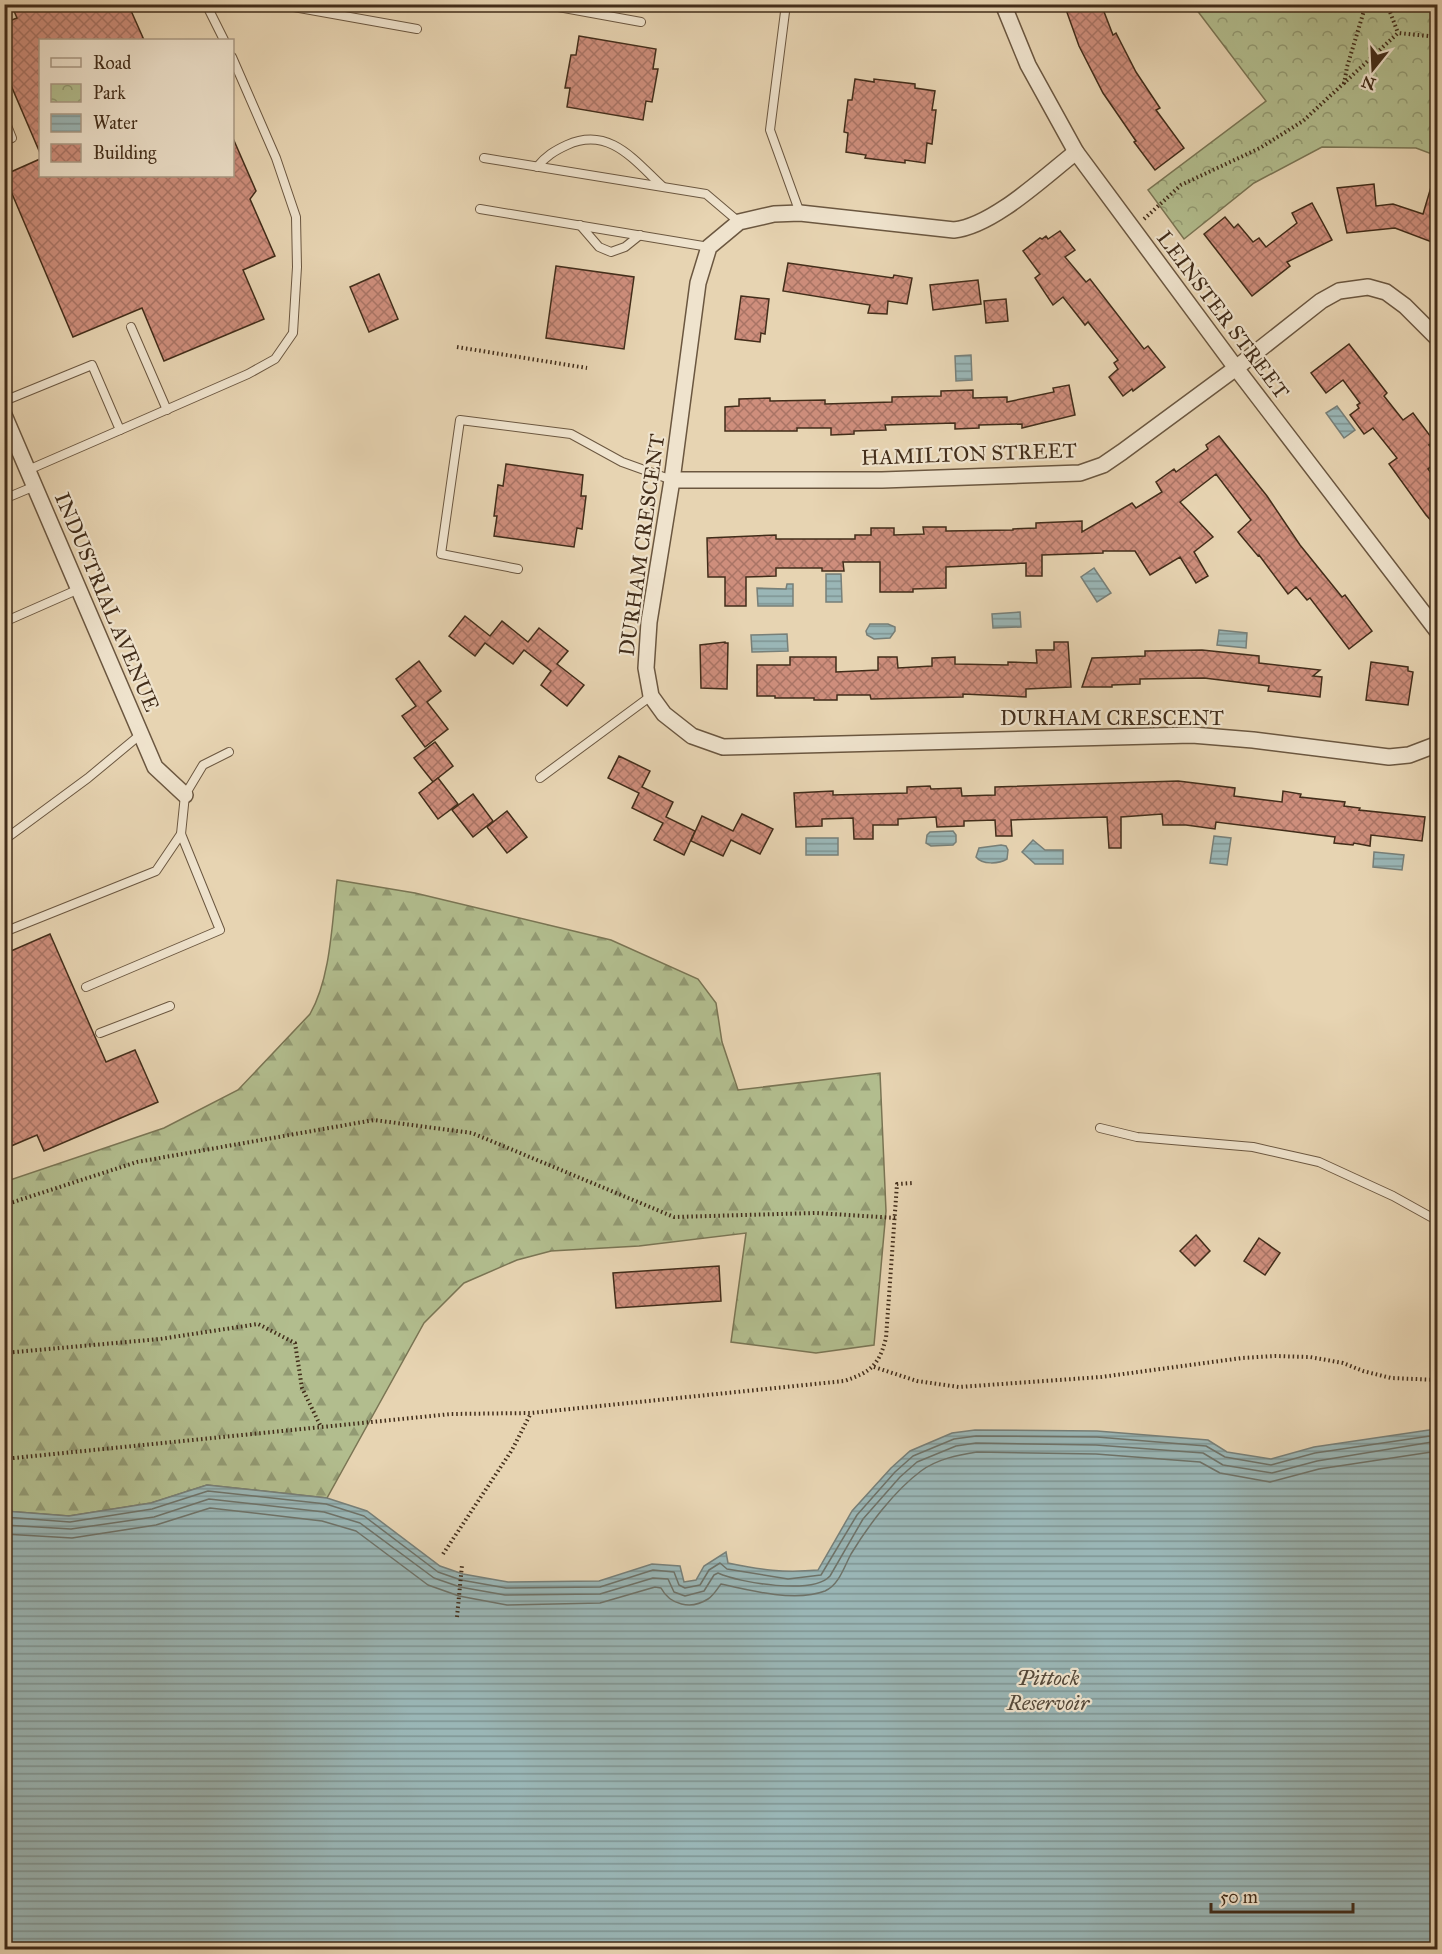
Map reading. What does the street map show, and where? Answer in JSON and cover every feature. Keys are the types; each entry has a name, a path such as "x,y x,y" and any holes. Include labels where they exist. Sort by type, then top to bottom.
{"street":[{"name":"LEINSTER STREET","path":"1003,4 1028,65 1076,153 1437,632"},
{"path":"709,247 740,222 774,214 800,213 954,230 967,229 993,216 1076,153"},
{"name":"DURHAM CRESCENT","path":"709,247 698,283 672,480 649,622 646,668 651,696 676,726 692,736 723,747 1192,735 1253,740 1389,757 1409,755 1437,744"},
{"name":"HAMILTON STREET","path":"672,480 882,480 1080,473 1103,465 1119,455 1321,301 1339,291 1368,287 1386,292 1405,306 1437,339"},
{"name":"INDUSTRIAL AVENUE","path":"4,415 155,767 185,795"}],"lane":[{"path":"206,4 224,39"},
{"path":"277,4 417,29"},
{"path":"542,4 641,22"},
{"path":"786,4 770,130 800,213"},
{"path":"924,4 941,7 946,4"},
{"path":"28,470 248,374 275,358 293,333 297,267 296,217 276,158 234,62"},
{"path":"4,118 12,138 4,141"},
{"path":"537,166 549,153 569,144 584,140 599,140 615,145 631,156 663,187"},
{"path":"484,158 706,194 740,222"},
{"path":"480,209 709,247"},
{"path":"580,225 599,246 610,252 625,247 640,235"},
{"path":"131,327 167,410"},
{"path":"4,400 92,365 120,430"},
{"path":"518,568 441,554 460,420 571,435 622,462 672,480"},
{"path":"4,500 35,486"},
{"path":"4,622 79,589"},
{"path":"540,778 651,696"},
{"path":"4,840 88,778 141,734"},
{"path":"86,987 220,930 181,834 185,795 203,765 229,752"},
{"path":"4,932 156,871 181,834"},
{"path":"100,1033 170,1006"},
{"path":"1100,1128 1137,1137 1253,1147 1318,1162 1393,1196 1437,1221"}],"path":[{"path":"1344,85 1347,67 1366,4"},
{"path":"1387,4 1398,33"},
{"path":"1133,230 1181,185 1240,158 1303,121 1398,33 1437,37"},
{"path":"457,346 587,368"},
{"path":"4,1205 137,1162 374,1120 472,1133 674,1216 816,1213 896,1218"},
{"path":"4,1458 451,1414 531,1413 844,1381 860,1376 874,1367 882,1353 886,1338 897,1184 913,1183"},
{"path":"4,1353 160,1339 258,1324 295,1343 302,1388 321,1427"},
{"path":"874,1367 917,1381 959,1387 1101,1377 1242,1358 1275,1356 1310,1357 1343,1363 1391,1378 1437,1380"},
{"path":"443,1554 512,1450 531,1413"},
{"path":"457,1617 462,1565"}],"green space":[{"path":"1193,5 1437,5 1437,156 1416,148 1322,147 1254,183 1184,239 1148,190 1266,101"},
{"path":"337,880 415,893 611,940 698,979 716,1003 722,1042 738,1090 880,1073 886,1211 874,1345 816,1353 731,1342 746,1233 639,1246 551,1251 517,1260 464,1283 424,1323 327,1498 207,1485 151,1503 69,1516 5,1511 4,1182 164,1128 238,1090 310,1014 322,983 330,949"}],"water":[{"path":"971,355 972,380 956,381 955,356"},
{"path":"1337,406 1355,430 1344,438 1326,413"},
{"path":"1094,568 1111,593 1097,602 1081,577"},
{"path":"826,574 841,574 842,602 826,602"},
{"path":"787,584 793,584 793,606 758,606 757,588 786,589"},
{"path":"1020,612 1021,627 993,628 992,614"},
{"path":"870,624 888,624 895,627 895,631 890,638 874,639 867,635 866,631"},
{"path":"1219,630 1247,633 1246,648 1217,645"},
{"path":"787,634 788,651 752,652 751,635"},
{"path":"953,831 956,835 956,842 953,845 931,846 926,843 930,832"},
{"path":"1214,836 1231,838 1227,865 1210,863"},
{"path":"806,838 838,838 838,855 806,855"},
{"path":"1033,840 1045,850 1063,850 1063,864 1035,864 1022,852"},
{"path":"1006,846 1008,850 1007,859 1004,861 986,862 976,857 979,848"},
{"path":"1374,852 1404,855 1402,870 1373,867"},
{"name":"Pittock Reservoir","path":"1437,1427 1437,1949 5,1949 5,1511 69,1516 151,1503 207,1485 327,1498 367,1511 440,1566 463,1574 508,1582 599,1581 652,1564 680,1566 684,1582 696,1580 704,1566 726,1552 728,1563 783,1571 818,1570 852,1511 891,1468 910,1451 952,1433 975,1430 1097,1431 1208,1440 1227,1452 1271,1459 1314,1447"}],"building":[{"path":"11,4 128,4 144,39 39,39 39,151 4,69 4,23 17,18"},
{"path":"1064,4 1101,4 1113,35 1116,33 1136,72 1160,108 1156,110 1184,148 1155,170 1103,93 1079,46"},
{"path":"579,36 656,49 653,69 658,69 652,102 646,101 643,120 567,107 570,88 565,88 571,55 576,55"},
{"path":"855,79 915,84 915,88 935,91 932,110 936,110 932,144 927,143 925,163 865,158 866,155 846,152 848,133 844,132 848,100 852,100"},
{"path":"234,141 256,191 250,199 275,256 243,270 264,319 164,361 142,308 73,337 4,175 39,159 39,177 234,177"},
{"path":"1434,177 1437,178 1437,244 1395,228 1347,233 1337,188 1374,184 1376,206 1393,204 1423,214"},
{"path":"1312,203 1332,240 1287,262 1290,266 1252,296 1204,234 1225,217 1234,228 1238,224 1253,242 1259,238 1266,247 1297,223 1292,213"},
{"path":"1060,231 1075,250 1065,257 1086,282 1090,279 1144,349 1148,346 1165,367 1123,396 1109,377 1118,369 1114,363 1118,360 1088,322 1085,325 1063,297 1053,305 1035,278 1040,274 1023,251 1040,238 1046,236 1048,239"},
{"path":"788,263 893,278 894,275 912,278 907,304 888,301 887,314 868,313 870,305 783,291"},
{"path":"556,266 634,277 624,349 546,338"},
{"path":"379,274 398,319 369,332 350,287"},
{"path":"978,280 981,304 933,310 930,285"},
{"path":"741,296 769,299 765,334 761,333 760,342 735,339"},
{"path":"1006,299 1008,321 986,323 984,301"},
{"path":"1349,344 1387,393 1384,396 1403,420 1413,413 1434,441 1429,445 1437,456 1437,462 1428,469 1437,481 1437,527 1389,464 1397,458 1373,428 1364,434 1350,415 1359,408 1357,405 1360,403 1343,380 1326,393 1311,373"},
{"path":"1069,385 1075,415 1022,428 1022,424 979,425 979,428 955,429 955,423 885,425 886,430 854,431 854,434 831,435 831,428 797,428 797,431 725,431 725,407 739,406 739,399 825,400 825,404 892,402 892,397 941,396 941,391 973,390 973,398 1007,397 1007,402 1054,392 1053,388"},
{"path":"1219,436 1267,496 1300,545 1342,597 1345,595 1372,631 1349,649 1310,598 1307,600 1296,587 1288,594 1259,555 1238,532 1251,520 1216,474 1180,502 1213,537 1194,552 1208,576 1196,583 1180,557 1150,575 1135,551 1042,555 1042,576 1026,576 1026,563 946,567 946,588 913,589 913,592 880,592 880,562 843,562 844,571 822,571 822,568 776,568 776,576 746,577 746,606 725,606 725,577 708,577 707,538 776,535 776,539 855,539 855,535 871,535 871,528 894,528 894,535 924,534 923,527 946,527 946,531 1013,530 1036,528 1036,523 1082,521 1082,532 1132,503 1136,508 1162,492 1156,482 1174,469 1176,472 1208,449 1206,445"},
{"path":"506,464 583,475 581,496 586,496 582,529 577,528 574,547 494,536 498,485 503,486"},
{"path":"465,616 490,636 502,621 528,642 539,628 568,651 557,664 584,685 567,706 541,685 551,671 524,650 513,664 485,643 475,656 449,636"},
{"path":"1054,642 1068,642 1071,687 1026,689 1026,697 963,694 963,697 871,699 870,695 837,695 837,700 814,700 814,698 757,696 757,665 790,665 790,657 836,657 836,672 878,670 878,657 897,657 898,668 932,666 932,658 955,657 955,664 1008,665 1008,662 1037,663 1036,650 1054,650"},
{"path":"728,643 727,689 701,688 700,645"},
{"path":"1202,650 1259,656 1259,663 1320,670 1313,676 1322,677 1320,697 1268,691 1269,686 1204,678 1140,679 1140,684 1082,687 1092,658 1145,656 1145,651"},
{"path":"419,661 441,691 427,702 448,729 425,747 402,716 416,706 396,679"},
{"path":"1371,662 1408,667 1408,671 1413,672 1408,705 1366,700"},
{"path":"435,742 453,766 433,782 414,758"},
{"path":"619,756 650,771 642,787 673,802 666,817 695,831 684,855 654,840 663,823 632,808 639,793 608,778"},
{"path":"438,778 458,804 438,819 419,793"},
{"path":"1178,781 1235,788 1234,796 1282,802 1283,791 1301,794 1300,797 1345,802 1344,806 1360,808 1359,810 1425,817 1422,841 1371,835 1370,846 1354,843 1353,845 1334,843 1335,837 1216,822 1215,829 1163,825 1162,814 1121,817 1121,848 1109,848 1107,817 1011,820 1012,836 996,836 995,820 964,821 964,826 937,827 936,817 898,819 898,825 873,825 873,839 854,839 853,818 822,819 822,826 796,827 794,793 833,791 833,795 907,793 907,787 930,786 931,789 961,788 962,796 995,795 995,787"},
{"path":"473,794 493,821 473,837 452,810"},
{"path":"507,811 527,837 507,853 487,827"},
{"path":"742,814 773,829 760,854 731,840 723,856 691,841 702,816 733,831"},
{"path":"50,934 106,1062 135,1050 158,1102 44,1151 37,1135 4,1149 4,954"},
{"path":"1196,1235 1210,1251 1195,1266 1180,1251"},
{"path":"1259,1238 1280,1253 1265,1275 1244,1261"},
{"path":"719,1266 721,1301 616,1308 613,1273"}]}
